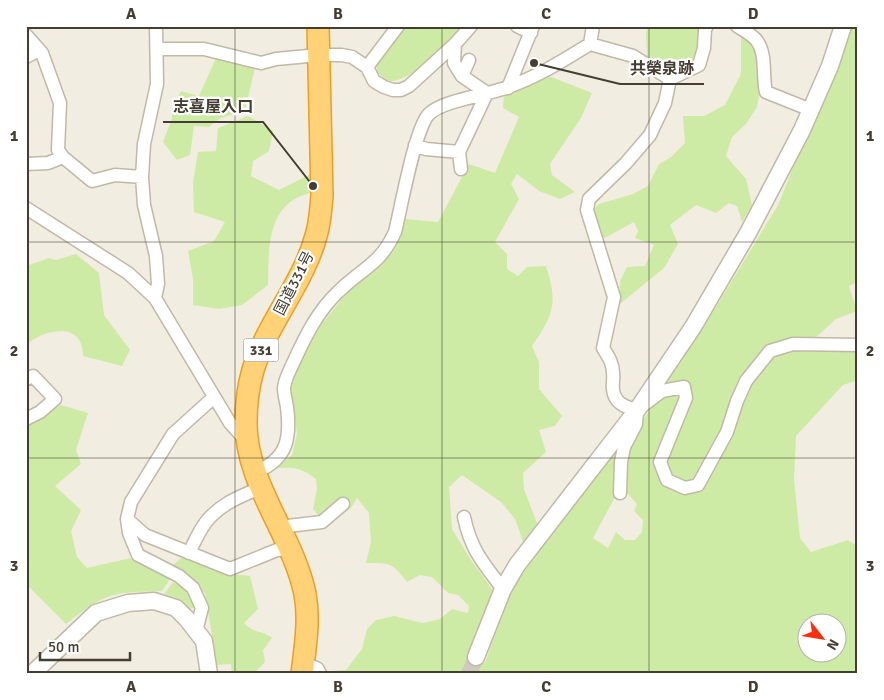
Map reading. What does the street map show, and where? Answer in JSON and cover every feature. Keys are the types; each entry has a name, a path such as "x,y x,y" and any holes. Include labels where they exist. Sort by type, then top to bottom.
{"highway":[{"name":"国道331号","path":"307,671 307,611 305,593 290,549 249,456 247,438 248,406 253,369 268,334 306,262 316,238 320,218 322,195 318,26"}],"street":[{"path":"155,298 158,284 156,256 144,205 142,177 144,144 157,84 156,26"},
{"path":"367,67 398,26"},
{"path":"157,49 204,49 261,63 319,55 352,57 367,67 374,81 384,88 402,90 409,86 455,44 471,26"},
{"path":"508,88 532,30 517,26"},
{"path":"590,44 593,26"},
{"path":"670,79 699,65 707,26"},
{"path":"737,26 757,40 763,59 763,82 766,92 811,110"},
{"path":"476,657 503,589 523,558 637,410 693,327 748,233 802,130 830,66 843,26"},
{"path":"26,35 42,53 60,102 58,150 63,157 92,181 115,175 142,177"},
{"path":"455,44 454,63 462,76 487,93"},
{"path":"189,553 205,522 217,510 259,480 281,454 286,443 289,428 284,387 288,376 310,328 326,305 338,291 372,265 390,243 395,232 415,146 428,114 447,105 508,88 535,76 590,44 633,56 670,79"},
{"path":"26,57 39,50"},
{"path":"462,76 469,60"},
{"path":"670,79 665,103 650,135 626,163 589,199 587,210 614,297 603,348 611,362 613,373 612,390 618,402 627,408 637,410 662,391 684,387 686,398 660,462 667,480 685,488 698,486 727,432 746,380 770,351 793,344 858,345"},
{"path":"461,169 459,152 487,93"},
{"path":"415,146 459,152"},
{"path":"26,164 48,163 63,157"},
{"path":"26,208 128,273 155,298 230,423 240,434 247,438"},
{"path":"26,379 33,376 55,399 40,412 26,419"},
{"path":"196,631 202,608 193,588 179,576 138,555 129,533 127,519 131,502 173,434 214,397"},
{"path":"620,493 621,462 624,447 636,424 637,410"},
{"path":"279,527 322,522 343,504"},
{"path":"464,517 468,536 477,555 503,589"},
{"path":"127,519 145,535 230,570 277,550 290,549"},
{"path":"32,674 96,613 128,603 154,601 176,608 204,641 209,674"}],"green space":[{"path":"404,26 462,26 440,51 419,69 408,76 390,81 377,72 377,65"},
{"path":"648,26 701,26 693,59 672,71 647,56 646,33"},
{"path":"850,26 858,26 858,282 849,286 857,311 836,319 815,338 791,338 762,349 742,375 732,398 722,431 696,480 683,483 671,474 664,459 691,397 687,381 667,382 716,307 778,205"},
{"path":"741,37 753,43 760,59 760,90 757,107 746,124 732,137 726,156 746,179 752,205 742,222 737,206 729,203 716,213 696,205 670,225 678,244 664,268 620,304 620,281 627,267 645,266 654,245 635,238 638,231 634,222 601,240 593,210 599,204 633,194 648,186 659,164 671,157 685,143 683,116 704,116 725,105 741,74"},
{"path":"216,58 255,68 245,110 219,119 209,127 194,126 190,155 177,160 163,142 172,118 172,110 181,91 199,96"},
{"path":"546,75 592,93 581,118 550,164 552,175 575,192 560,199 539,191 517,174 511,184 519,199 495,242 507,254 507,269 518,276 527,267 546,266 552,290 552,308 545,325 532,346 539,362 539,389 562,416 555,426 539,430 546,452 523,473 524,489 538,526 524,544 515,519 501,502 462,475 449,487 452,529 471,560 495,593 469,658 485,663 509,595 551,531 618,446 614,482 615,497 593,538 608,548 616,532 625,540 635,540 642,532 643,520 634,511 637,504 627,493 629,449 643,420 657,400 679,392 680,398 655,460 664,483 699,491 751,382 772,355 794,348 858,349 858,380 843,385 796,436 794,479 800,538 811,552 848,540 858,547 858,674 329,674 330,671 346,670 362,649 367,629 376,620 394,616 423,623 440,619 452,609 468,613 469,606 458,595 448,593 432,577 420,575 407,582 390,565 366,563 371,542 369,513 357,498 351,508 327,525 313,509 317,489 316,479 307,472 298,469 277,468 292,455 297,434 291,388 300,362 320,326 348,292 376,270 395,248 405,219 438,222 469,164 495,173 519,117 503,108 504,94"},
{"path":"248,116 273,131 269,151 253,161 251,176 279,190 311,174 310,193 295,199 279,215 274,226 269,249 268,285 242,305 219,309 193,305 193,279 188,251 214,241 225,222 194,212 193,182 198,152 216,151 218,128"},
{"path":"76,254 99,273 104,315 130,350 122,366 83,356 77,337 68,332 55,331 48,333 26,344 26,266 49,258 56,260"},
{"path":"61,405 88,413 76,450 81,464 55,486 81,510 71,531 77,557 87,568 131,558 170,579 162,591 123,593 104,598 66,624 26,584 26,426"},
{"path":"182,557 225,573 250,576 258,609 244,623 252,629 272,638 263,650 265,662 255,674 232,674 231,664 217,665 205,593 186,575 172,566"},
{"path":"173,582 188,592 195,608 188,609 180,600 164,594"}],"tunnel":[{"path":"469,674 476,657"}],"place":[{"name":"共榮泉跡","path":"534,63"},
{"name":"志喜屋入口","path":"313,186"}]}
